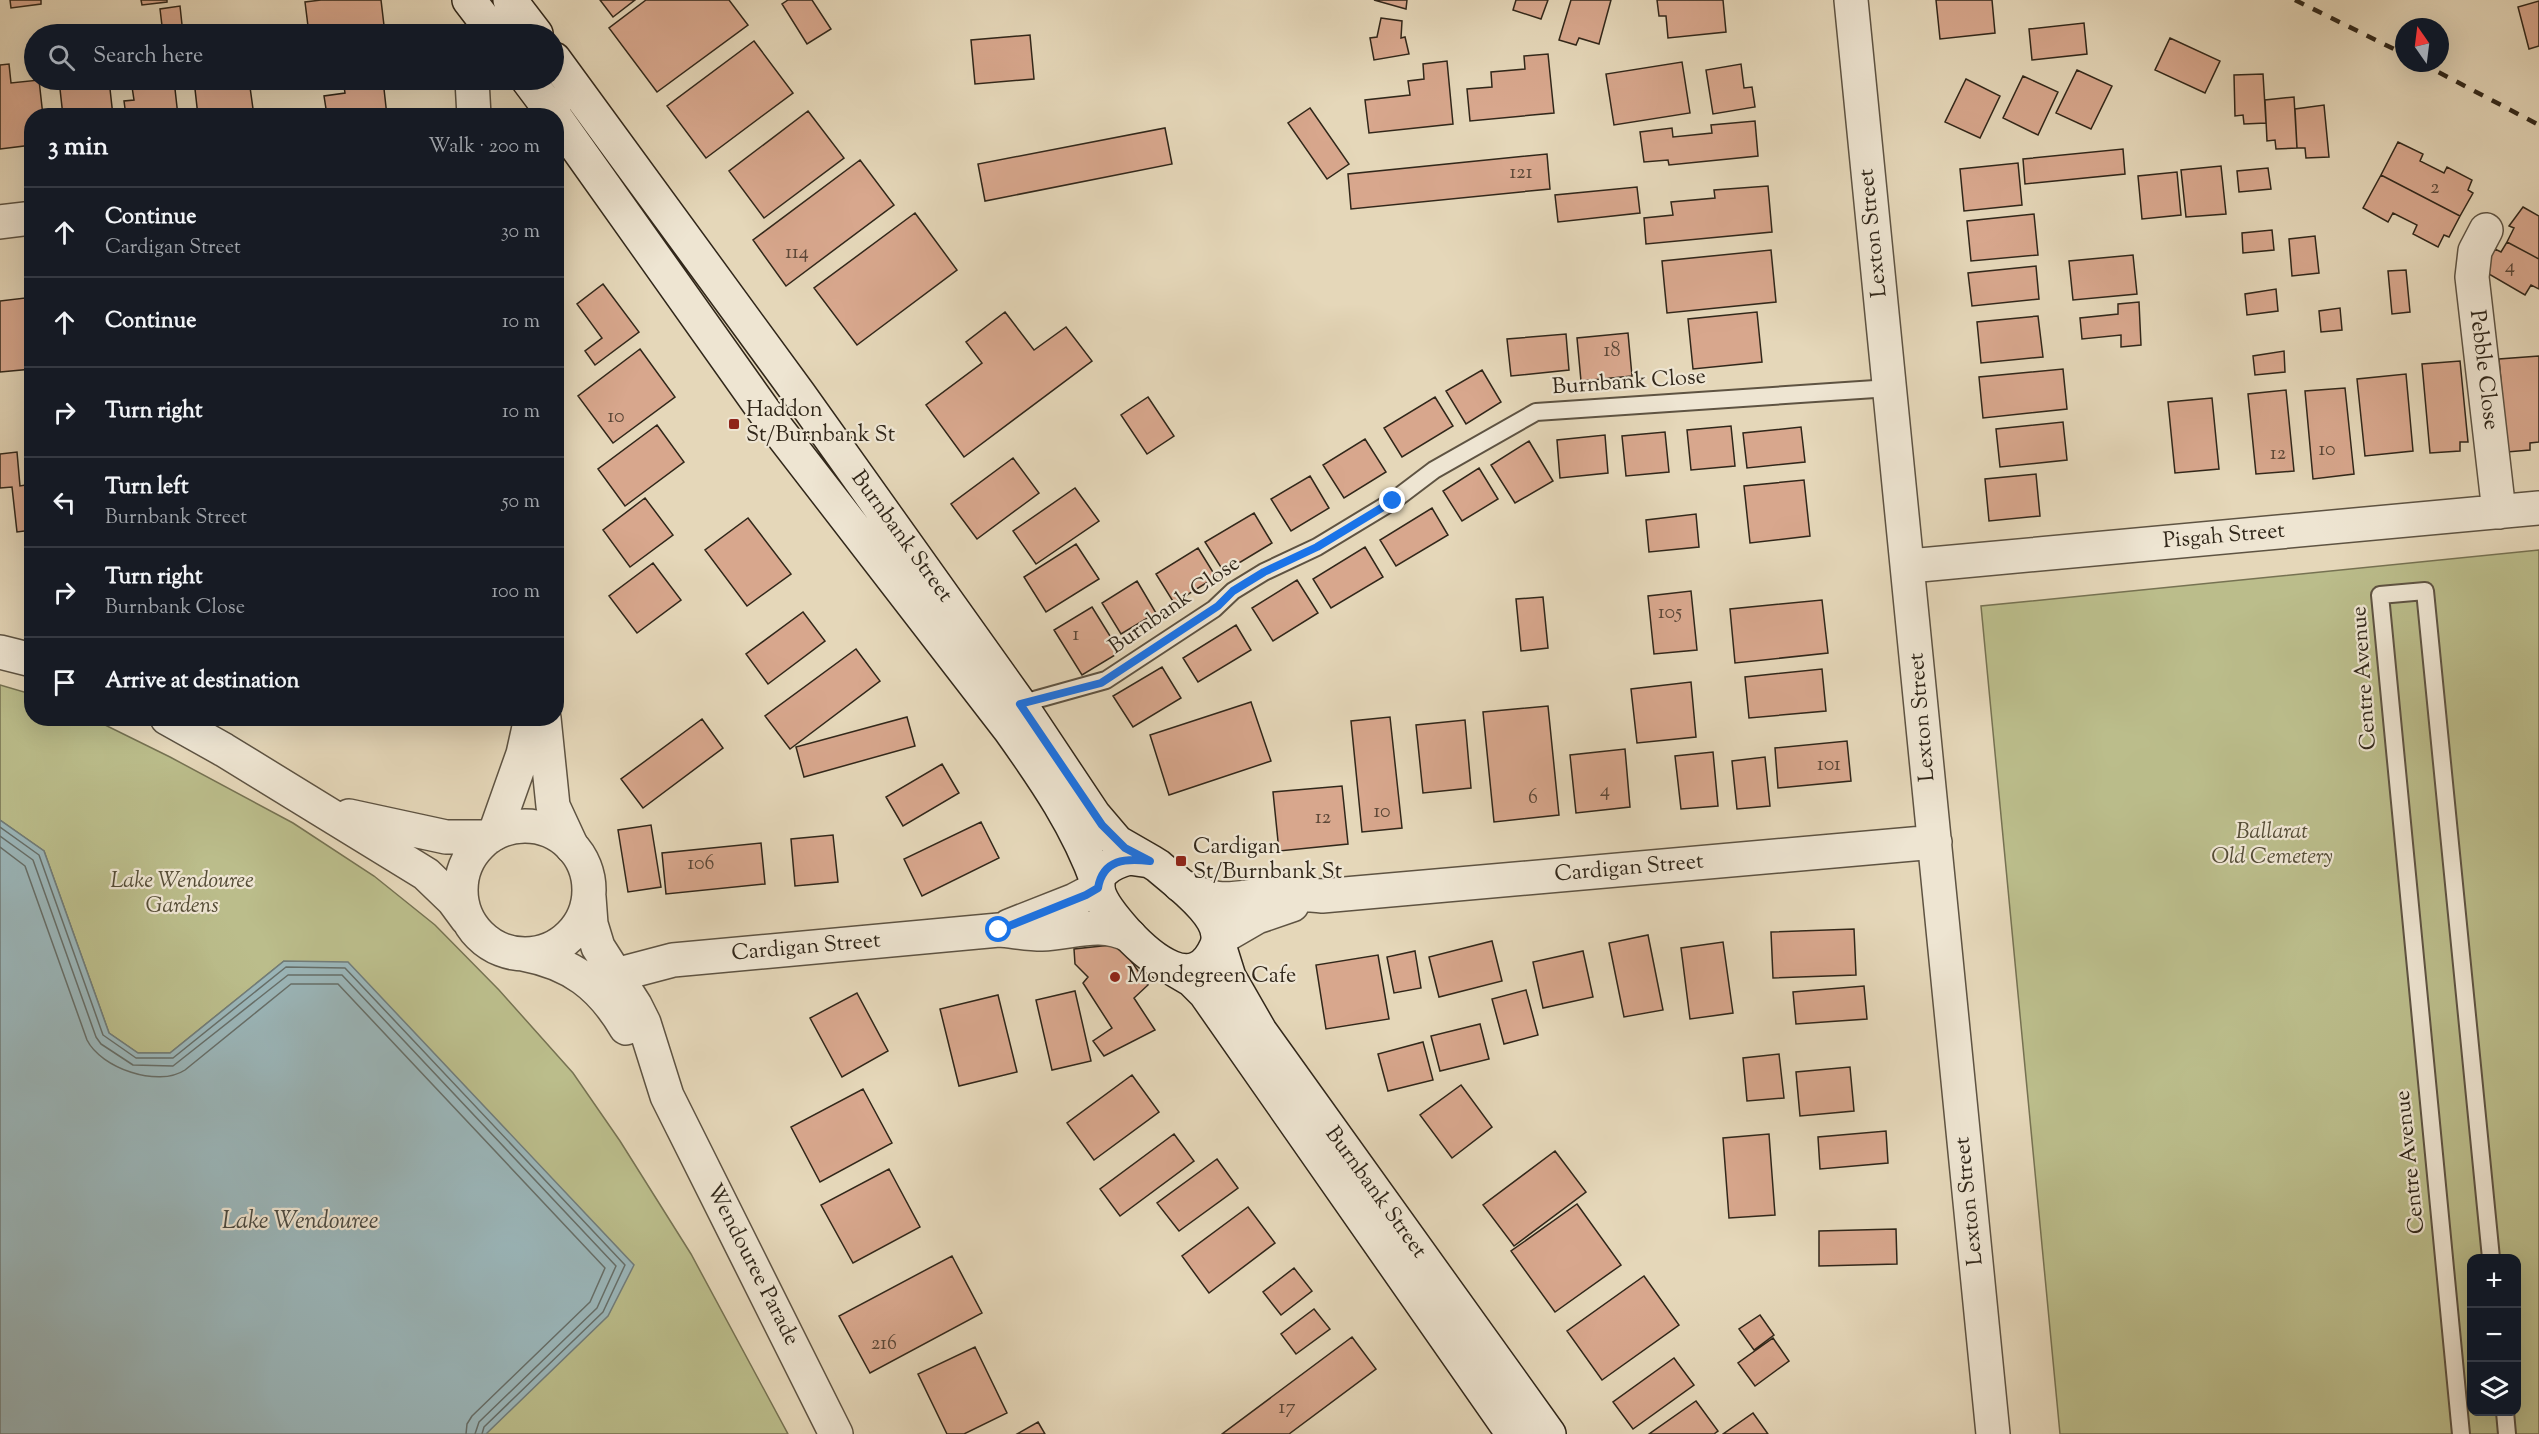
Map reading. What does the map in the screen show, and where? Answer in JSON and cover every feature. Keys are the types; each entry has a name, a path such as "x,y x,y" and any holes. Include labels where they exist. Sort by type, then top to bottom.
{"street":[{"path":"469,0 487,24"},
{"path":"510,0 528,24"},
{"name":"Lexton Street","path":"1851,0 1909,566 1993,1434"},
{"name":"Burnbank Street","path":"564,73 799,394 1020,704 1102,825 1125,848 1150,861 1211,914 1217,926 1229,977 1260,1031 1549,1434"},
{"path":"473,90 474,108"},
{"name":"Burnbank Street","path":"535,90 546,108"},
{"path":"564,124 593,112"},
{"name":"Burnbank Street","path":"564,134 769,418 1033,763 1069,818 1090,861 1104,909 1154,960 1192,980 1205,993 1513,1434"},
{"path":"0,222 24,219"},
{"name":"Pebble Close","path":"2486,230 2475,251 2472,277 2499,512"},
{"name":"Pisgah Street","path":"1909,566 2539,508"},
{"path":"0,652 24,658"},
{"path":"181,726 426,873 453,900 482,937 501,949 522,954 546,950 567,938 582,920 589,897 588,879 582,861 572,847 554,806 545,726"},
{"path":"468,920 462,903 461,884 465,866 475,850 492,835 523,754 529,726"},
{"path":"318,808 446,837 492,835 515,826 536,826 556,834 572,847"},
{"name":"Cardigan Street","path":"1180,885 1213,899 1227,901 1279,894 1322,896 1935,842"},
{"path":"1098,886 1103,870 1113,863 1129,858 1150,861"},
{"name":"Cardigan Street","path":"999,930 1075,900 1098,886"},
{"name":"Cardigan Street","path":"1219,941 1268,913 1322,896"},
{"name":"Wendouree Parade","path":"589,897 594,935 598,947 644,1023 667,1096"},
{"name":"Cardigan Street","path":"616,975 627,970 673,960 999,930 1042,934 1097,928 1115,930 1130,936"},
{"path":"1175,970 1187,970 1201,966 1211,959 1219,941"},
{"name":"Wendouree Parade","path":"522,954 559,963 580,975 602,994 620,1018 646,1067 667,1096 837,1434"}],"lane":[{"name":"Burnbank Close","path":"1020,704 1106,680 1218,606 1233,591 1264,572 1317,547 1393,501 1439,467 1536,411 1890,387"},
{"name":"Centre Avenue","path":"2461,1434 2380,595 2425,591 2491,1254"},
{"path":"2505,1416 2507,1434"}],"green space":[{"name":"Ballarat Old Cemetery","path":"2539,550 2539,1434 2060,1434 1981,606"},
{"name":"Lake Wendouree Gardens","path":"0,685 24,692 24,726 107,726 293,823 374,876 435,925 499,990 573,1073 620,1141 691,1254 788,1434 0,1434 284,961 170,1053 138,1053 109,1033 44,851 0,820"}],"water":[{"name":"Lake Wendouree","path":"0,820 44,851 109,1033 138,1053 170,1053 284,961 348,962 634,1265 608,1316 486,1434 0,1434"}],"building":[{"path":"10,0 41,0 41,4 11,8"},
{"path":"141,0 167,0 167,2 142,5"},
{"path":"381,0 384,24 308,24 305,2"},
{"path":"600,0 635,0 613,17"},
{"path":"646,0 729,0 748,25 657,92 609,28"},
{"path":"788,0 812,0 831,29 807,44 782,4"},
{"path":"1374,0 1407,0 1406,9"},
{"path":"1516,0 1548,0 1541,19 1513,10"},
{"path":"1571,0 1611,0 1599,44 1579,38 1576,45 1559,40"},
{"path":"1657,0 1723,0 1726,32 1668,38 1666,16 1659,16"},
{"path":"1936,0 1992,0 1995,33 1940,39"},
{"path":"2539,1 2539,46 2529,49 2518,7"},
{"path":"180,6 182,24 162,24 160,9"},
{"path":"1381,18 1402,21 1401,38 1405,37 1409,54 1374,60 1370,38 1377,37"},
{"path":"2084,23 2087,54 2032,60 2029,29"},
{"path":"1030,35 1034,79 975,84 971,40"},
{"path":"2170,38 2220,61 2205,93 2155,70"},
{"path":"754,41 793,93 706,158 667,106"},
{"path":"1548,54 1554,113 1470,121 1467,89 1492,87 1491,72 1525,69 1524,56"},
{"path":"1447,61 1453,124 1369,133 1365,100 1410,95 1408,81 1424,79 1423,64"},
{"path":"1682,62 1690,113 1614,125 1606,74"},
{"path":"9,64 11,83 24,82 24,90 40,90 42,108 24,108 24,146 0,149 0,65"},
{"path":"1741,64 1744,88 1752,87 1755,107 1713,114 1706,70"},
{"path":"2077,70 2112,86 2091,129 2056,113"},
{"path":"2263,74 2266,123 2244,124 2243,115 2235,116 2234,75"},
{"path":"2023,76 2058,92 2038,135 2003,118"},
{"path":"1966,79 2000,96 1980,138 1945,122"},
{"path":"60,90 110,90 112,108 62,108"},
{"path":"132,90 175,90 177,108 125,108 124,101 134,100"},
{"path":"195,90 250,90 253,108 197,108"},
{"path":"345,90 384,90 386,108 326,108 324,96 345,93"},
{"path":"2294,97 2297,148 2276,149 2275,140 2267,141 2265,100"},
{"path":"2324,105 2329,157 2306,158 2305,148 2297,148 2295,109"},
{"path":"1310,108 1349,164 1327,179 1288,123"},
{"path":"808,111 844,158 764,218 729,171"},
{"path":"1755,121 1758,156 1669,165 1668,160 1644,162 1640,132 1672,128 1673,137 1712,133 1711,125"},
{"path":"1165,128 1172,164 985,201 978,164"},
{"path":"2398,142 2423,154 2420,161 2444,173 2447,167 2472,180 2468,190 2473,193 2460,216 2381,175"},
{"path":"2123,149 2125,174 2025,184 2023,159"},
{"path":"1547,154 1550,189 1351,209 1348,174"},
{"path":"860,160 894,205 786,286 753,240"},
{"path":"2018,163 2022,205 1964,211 1960,169"},
{"path":"2221,166 2226,214 2186,217 2181,170"},
{"path":"2268,168 2271,189 2239,192 2237,171"},
{"path":"2177,172 2181,215 2142,219 2138,176"},
{"path":"2381,175 2460,216 2449,237 2444,235 2438,247 2413,234 2417,225 2393,213 2388,222 2363,208"},
{"path":"1768,186 1772,232 1646,244 1644,218 1673,215 1671,202 1715,198 1714,190"},
{"path":"1637,187 1640,213 1558,222 1555,195"},
{"path":"2523,207 2539,216 2539,259 2507,242 2514,228 2509,226"},
{"path":"915,213 957,270 857,345 814,288"},
{"path":"2034,214 2038,255 1971,261 1967,221"},
{"path":"2272,230 2274,250 2243,253 2242,233"},
{"path":"2315,236 2319,273 2292,276 2289,239"},
{"path":"2507,242 2539,259 2539,289 2531,285 2525,295 2482,270 2495,249 2501,252"},
{"path":"1771,250 1776,302 1667,313 1662,261"},
{"path":"2133,255 2137,294 2073,300 2069,261"},
{"path":"2036,266 2039,299 1972,306 1968,273"},
{"path":"2406,270 2410,312 2392,314 2388,271"},
{"path":"603,284 639,332 595,365 585,351 602,338 577,304"},
{"path":"2276,289 2278,311 2247,315 2245,294"},
{"path":"24,298 24,370 0,372 0,301"},
{"path":"2139,302 2141,345 2121,347 2121,335 2082,339 2080,318 2118,314 2118,304"},
{"path":"2340,308 2342,330 2321,332 2319,311"},
{"path":"1005,312 1034,350 1066,327 1092,361 964,457 926,405 982,363 966,342"},
{"path":"1757,312 1762,362 1693,369 1688,319"},
{"path":"2038,316 2043,357 1981,363 1977,322"},
{"path":"1628,333 1632,376 1581,381 1577,338"},
{"path":"1566,334 1569,370 1511,376 1507,339"},
{"path":"640,349 675,397 613,443 578,396"},
{"path":"2284,351 2285,372 2255,375 2253,356"},
{"path":"2539,356 2539,442 2530,443 2530,450 2507,452 2499,359"},
{"path":"2460,361 2468,442 2460,442 2460,451 2430,453 2422,364"},
{"path":"2063,369 2067,409 1983,418 1979,377"},
{"path":"1482,370 1501,402 1466,424 1446,391"},
{"path":"2406,374 2413,451 2365,456 2357,379"},
{"path":"2345,388 2354,474 2313,479 2305,391"},
{"path":"2286,390 2294,471 2256,474 2248,394"},
{"path":"1148,397 1174,436 1147,454 1121,415"},
{"path":"1435,397 1453,426 1402,457 1384,428"},
{"path":"2212,398 2219,469 2175,473 2168,402"},
{"path":"2063,422 2067,460 2000,467 1996,429"},
{"path":"657,425 684,462 625,506 598,469"},
{"path":"1731,426 1735,466 1691,470 1687,430"},
{"path":"1801,427 1805,462 1747,468 1743,433"},
{"path":"1665,432 1669,472 1626,476 1622,436"},
{"path":"1605,435 1608,473 1560,478 1557,440"},
{"path":"1365,439 1386,472 1344,498 1323,465"},
{"path":"1529,441 1553,481 1515,503 1491,465"},
{"path":"17,452 20,486 24,485 24,531 17,532 12,487 0,488 0,454"},
{"path":"1013,458 1039,493 977,539 951,504"},
{"path":"1479,468 1498,499 1462,521 1443,491"},
{"path":"2036,474 2040,516 1989,521 1985,479"},
{"path":"1310,476 1329,508 1291,531 1271,499"},
{"path":"1804,480 1810,536 1750,543 1744,486"},
{"path":"1075,488 1099,521 1036,564 1013,531"},
{"path":"645,498 673,535 630,567 603,530"},
{"path":"1432,508 1448,535 1396,566 1380,540"},
{"path":"1254,513 1272,543 1224,572 1205,542"},
{"path":"1696,514 1699,547 1649,552 1646,520"},
{"path":"748,518 791,574 747,606 705,550"},
{"path":"1076,544 1099,579 1046,612 1024,577"},
{"path":"1365,547 1383,577 1331,608 1313,579"},
{"path":"1198,548 1216,577 1174,603 1156,574"},
{"path":"653,563 681,600 637,633 609,596"},
{"path":"1297,580 1318,613 1273,641 1252,608"},
{"path":"1137,581 1156,613 1121,634 1102,603"},
{"path":"1691,591 1697,650 1654,654 1648,596"},
{"path":"1543,597 1548,648 1521,651 1516,599"},
{"path":"1822,600 1828,653 1735,663 1730,609"},
{"path":"1092,607 1120,652 1082,675 1054,630"},
{"path":"803,612 825,641 768,684 746,654"},
{"path":"1236,625 1251,650 1198,682 1183,658"},
{"path":"856,649 880,681 790,749 765,716"},
{"path":"1162,667 1181,698 1133,727 1113,696"},
{"path":"1822,669 1826,711 1749,718 1745,677"},
{"path":"1691,682 1696,737 1637,743 1631,689"},
{"path":"1251,702 1271,761 1169,795 1150,735"},
{"path":"1548,706 1559,815 1494,822 1483,712"},
{"path":"907,717 915,746 804,777 796,747"},
{"path":"1390,717 1402,828 1362,832 1351,721"},
{"path":"702,719 723,748 643,808 621,779"},
{"path":"1465,720 1471,788 1423,793 1416,725"},
{"path":"1847,741 1851,781 1778,788 1775,748"},
{"path":"1625,749 1630,807 1576,813 1570,755"},
{"path":"1713,752 1718,806 1681,809 1675,756"},
{"path":"1765,757 1770,806 1737,809 1732,761"},
{"path":"942,764 959,793 903,826 886,797"},
{"path":"1342,786 1348,844 1279,851 1273,792"},
{"path":"981,822 999,858 922,896 904,859"},
{"path":"651,825 661,887 628,892 618,830"},
{"path":"833,835 838,882 795,886 791,839"},
{"path":"761,843 765,884 666,894 662,853"},
{"path":"1854,929 1856,975 1773,978 1771,932"},
{"path":"1648,935 1663,1010 1624,1017 1609,943"},
{"path":"1492,941 1502,981 1439,997 1429,957"},
{"path":"1723,942 1733,1013 1690,1019 1681,948"},
{"path":"1111,945 1124,951 1148,985 1134,998 1155,1030 1104,1056 1093,1041 1112,1028 1083,983 1088,977 1075,964 1074,949"},
{"path":"1415,951 1421,988 1394,993 1387,957"},
{"path":"1583,951 1593,997 1543,1008 1533,962"},
{"path":"1378,955 1389,1019 1326,1029 1316,965"},
{"path":"1864,986 1867,1019 1796,1024 1793,992"},
{"path":"1526,990 1538,1035 1504,1044 1492,999"},
{"path":"1075,991 1091,1061 1052,1070 1036,1000"},
{"path":"857,993 888,1051 842,1077 810,1018"},
{"path":"998,995 1017,1072 959,1086 940,1009"},
{"path":"1480,1024 1489,1059 1440,1071 1431,1036"},
{"path":"1423,1042 1433,1080 1388,1091 1378,1054"},
{"path":"1779,1054 1784,1098 1747,1101 1743,1058"},
{"path":"1850,1067 1854,1111 1800,1116 1796,1072"},
{"path":"1132,1075 1159,1112 1094,1160 1067,1123"},
{"path":"1461,1085 1492,1127 1452,1158 1420,1115"},
{"path":"863,1089 892,1143 820,1182 791,1127"},
{"path":"1886,1131 1888,1163 1820,1169 1818,1137"},
{"path":"1174,1134 1194,1161 1120,1216 1100,1189"},
{"path":"1769,1134 1775,1215 1729,1218 1723,1138"},
{"path":"1555,1151 1586,1192 1514,1246 1483,1205"},
{"path":"1217,1159 1238,1188 1179,1231 1157,1203"},
{"path":"889,1169 920,1227 853,1263 821,1205"},
{"path":"1577,1204 1621,1265 1555,1312 1511,1251"},
{"path":"1248,1207 1275,1243 1209,1293 1182,1256"},
{"path":"1896,1229 1897,1264 1819,1266 1819,1231"},
{"path":"952,1256 982,1313 870,1373 839,1316"},
{"path":"1294,1268 1312,1291 1281,1315 1263,1292"},
{"path":"1644,1276 1679,1325 1602,1380 1567,1331"},
{"path":"1314,1309 1330,1329 1296,1354 1281,1334"},
{"path":"1760,1315 1774,1335 1754,1350 1739,1329"},
{"path":"1352,1337 1376,1369 1289,1434 1222,1434"},
{"path":"1773,1338 1789,1361 1755,1386 1738,1363"},
{"path":"975,1347 1007,1413 964,1434 947,1434 918,1374"},
{"path":"1674,1358 1694,1385 1633,1429 1613,1402"},
{"path":"1696,1401 1718,1431 1714,1434 1649,1434"},
{"path":"1753,1413 1768,1434 1723,1434"},
{"path":"1038,1422 1045,1434 1017,1434"}],"railway":[{"path":"2295,0 2395,50"},
{"path":"2438,72 2539,125"}],"place":[{"name":"Haddon St/Burnbank St","path":"734,424"},
{"name":"Cardigan St/Burnbank St","path":"1181,861"},
{"name":"Mondegreen Cafe","path":"1115,977"}],"route":[{"path":"999,930 1066,904 1098,888 1103,870 1113,863 1129,858 1150,861 1125,848 1102,825 1020,704 1101,683 1218,606 1233,591 1286,560 1317,547 1393,501"}]}
